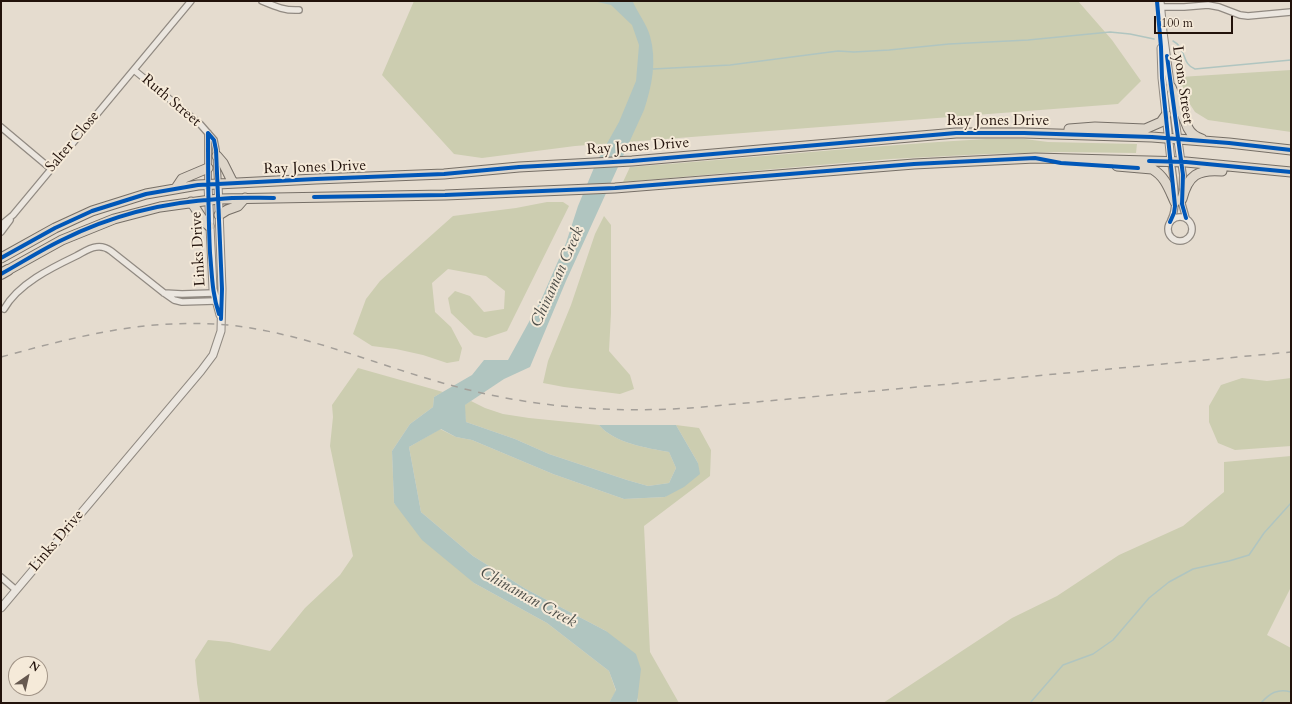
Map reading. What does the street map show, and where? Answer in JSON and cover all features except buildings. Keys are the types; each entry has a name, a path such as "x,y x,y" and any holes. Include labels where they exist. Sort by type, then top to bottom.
{"highway":[{"path":"1171,87 1191,133 1196,137 1211,142"},
{"path":"1024,133 1095,127 1145,129 1161,122 1166,115"},
{"name":"Ray Jones Drive","path":"1,258 55,228 92,211 139,196 176,188 218,184 444,174 519,167 632,161 949,134 1024,133 1173,139 1291,150"},
{"path":"217,156 223,163 233,183"},
{"path":"1034,158 1061,163 1152,169 1166,183 1178,200 1188,182 1198,174 1205,171 1270,175 1291,172"},
{"name":"Ray Jones Drive","path":"5,272 47,247 89,228 133,213 160,207 218,198 437,196 563,191 914,164 1034,158 1176,162 1291,172"},
{"path":"176,188 182,179 208,168"},
{"path":"219,215 238,206 245,198"},
{"path":"191,202 199,211 204,222 209,226"}],"street":[{"name":"Salter Close","path":"1,232 13,214 192,1"},
{"path":"262,1 279,8 299,10"},
{"path":"1159,3 1184,7 1208,5 1248,16 1291,12"},
{"name":"Lyons Street","path":"1159,3 1171,87 1173,139 1178,200 1182,204 1186,218"},
{"name":"Lyons Street","path":"1159,3 1162,78 1166,115 1173,139"},
{"name":"Ruth Street","path":"134,70 200,124 208,133 215,143 218,184"},
{"path":"1,127 51,169"},
{"name":"Ruth Street","path":"208,133 208,185"},
{"name":"Lyons Street","path":"1170,222 1178,200 1183,175 1176,162"},
{"name":"Links Drive","path":"1,608 213,355 219,339 222,296 218,184"},
{"name":"Links Drive","path":"208,185 213,293 221,319"},
{"name":"Salter Close","path":"1,225 13,214"},
{"path":"1176,217 1186,218 1191,223 1192,231 1189,237 1183,241 1176,240 1169,235 1168,227 1170,222 1176,217"},
{"path":"4,309 11,298 41,274 97,247 111,250 164,293 180,302 215,301 222,296"},
{"path":"164,293 213,293 222,296"},
{"path":"1,577 16,590"}],"green space":[{"path":"414,1 1078,1 1112,40 1141,81 1118,104 575,146 482,158 454,154 382,75"},
{"path":"1291,70 1291,132 1208,120 1195,112 1186,98 1180,77"},
{"path":"986,139 1025,139 1048,142 1137,144 1136,153 1059,152 890,159 623,182 630,167"},
{"path":"547,202 563,202 569,206 507,331 486,338 474,335 451,313 448,298 455,291 470,296 484,312 504,309 505,291 486,276 448,269 432,283 435,312 451,327 462,348 459,361 447,363 423,355 396,349 372,346 353,334 366,299 380,281 453,216 516,208"},
{"path":"604,216 611,225 611,313 609,351 630,375 634,389 620,394 543,383 548,361 571,305 595,234"},
{"path":"358,368 443,392 434,397 433,407 410,424 392,451 394,503 474,583 547,623 609,671 616,691 609,703 200,703 195,660 208,640 229,642 270,651 305,608 340,575 353,556 330,446 333,417 332,405"},
{"path":"1242,378 1267,381 1291,378 1291,446 1235,450 1218,443 1209,422 1209,406 1221,385"},
{"path":"471,401 485,408 503,414 599,425 613,436 631,444 669,452 676,468 669,483 648,486 627,480 549,454 515,439 466,422 464,405"},
{"path":"676,425 699,428 711,450 710,476 644,526 650,652 679,703 637,703 638,700 606,631 526,589 473,556 421,512 409,447 440,429 456,437 472,440 553,474 624,499 665,497 698,463"},
{"path":"1291,456 1291,587 1267,635 1291,648 1291,703 883,703 1012,618 1057,596 1119,555 1183,526 1224,492 1224,462"}],"water":[{"name":"Chinaman Creek","path":"593,1 632,1 645,23 650,36 653,55 653,73 647,101 566,281 530,367 504,379 465,405 466,422 515,439 549,454 648,486 669,483 676,468 669,452 631,444 613,436 599,425 676,425 698,463 700,474 684,487 665,497 624,499 553,474 472,440 456,437 441,429 409,447 421,512 473,556 526,589 606,631 636,654 641,669 637,703 609,703 616,690 609,671 547,623 474,583 422,540 394,503 392,451 410,424 433,407 434,397 472,375 484,360 508,360 541,300 566,243 578,206 596,163 619,122 636,81 639,45 632,25 611,5"}],"waterway":[{"path":"653,69 730,65 838,51 854,52 889,50 949,44 1028,40 1110,32 1154,39"},
{"path":"1173,41 1180,48 1188,64 1195,69 1291,60"},
{"path":"1030,703 1063,665 1093,654 1113,640 1149,598 1169,582 1193,569 1249,555 1264,533 1291,503"},
{"path":"1261,703 1274,692 1291,692"}],"railway":[{"path":"1,357 57,342 113,330 169,324 228,325 257,329 313,342 422,377 481,393 544,404 639,410 703,407 1291,352"}],"cycle path":[{"path":"1157,1 1162,78 1175,206 1170,222"},
{"path":"1167,56 1183,175 1182,204 1186,218"},
{"path":"208,133 214,140 216,150 222,289 221,319"},
{"path":"208,133 208,208 210,253 214,291 219,314"},
{"path":"1,258 55,228 92,211 146,194 198,185 444,174 519,167 632,161 956,133 1024,133 1152,137 1291,150"},
{"path":"314,197 445,195 615,188 914,164 1035,158 1061,163 1138,168"},
{"path":"1149,161 1186,162 1291,172"},
{"path":"1,274 46,248 80,231 119,217 178,203 233,198 274,198"}]}
